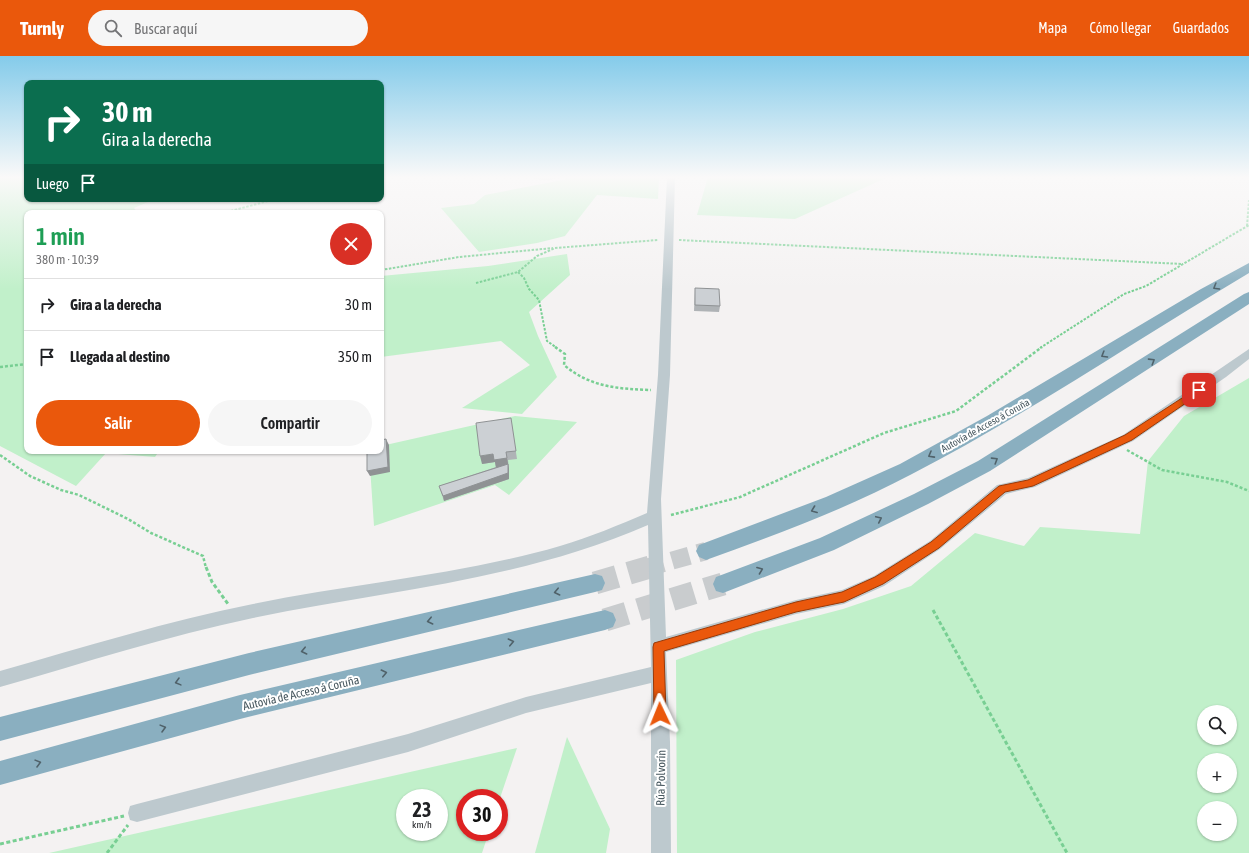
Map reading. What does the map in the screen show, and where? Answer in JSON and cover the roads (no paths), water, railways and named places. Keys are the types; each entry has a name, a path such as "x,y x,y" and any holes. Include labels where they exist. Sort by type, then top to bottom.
{"highway":[{"name":"Autovía de Acceso á Coruña","path":"706,551 819,508 905,469 1020,406 1249,267"},
{"path":"723,584 827,544 921,499 984,466 1249,297"},
{"path":"0,729 249,664 595,583"},
{"name":"Autovía de Acceso á Coruña","path":"0,773 240,707 605,620"}],"street":[{"name":"Rúa Polvorín","path":"661,853 661,742 655,516 656,468 663,390 670,214"},
{"path":"658,651 796,607 844,597 879,581 935,545 1002,489 1030,483 1128,438 1177,406 1249,354"},
{"path":"0,679 179,629 253,611 506,566 584,544 632,527 655,516"},
{"path":"137,813 408,743 526,705 659,673"}],"tunnel":[{"path":"646,568 706,551"},
{"path":"595,583 650,567"},
{"path":"605,620 723,584"}]}
